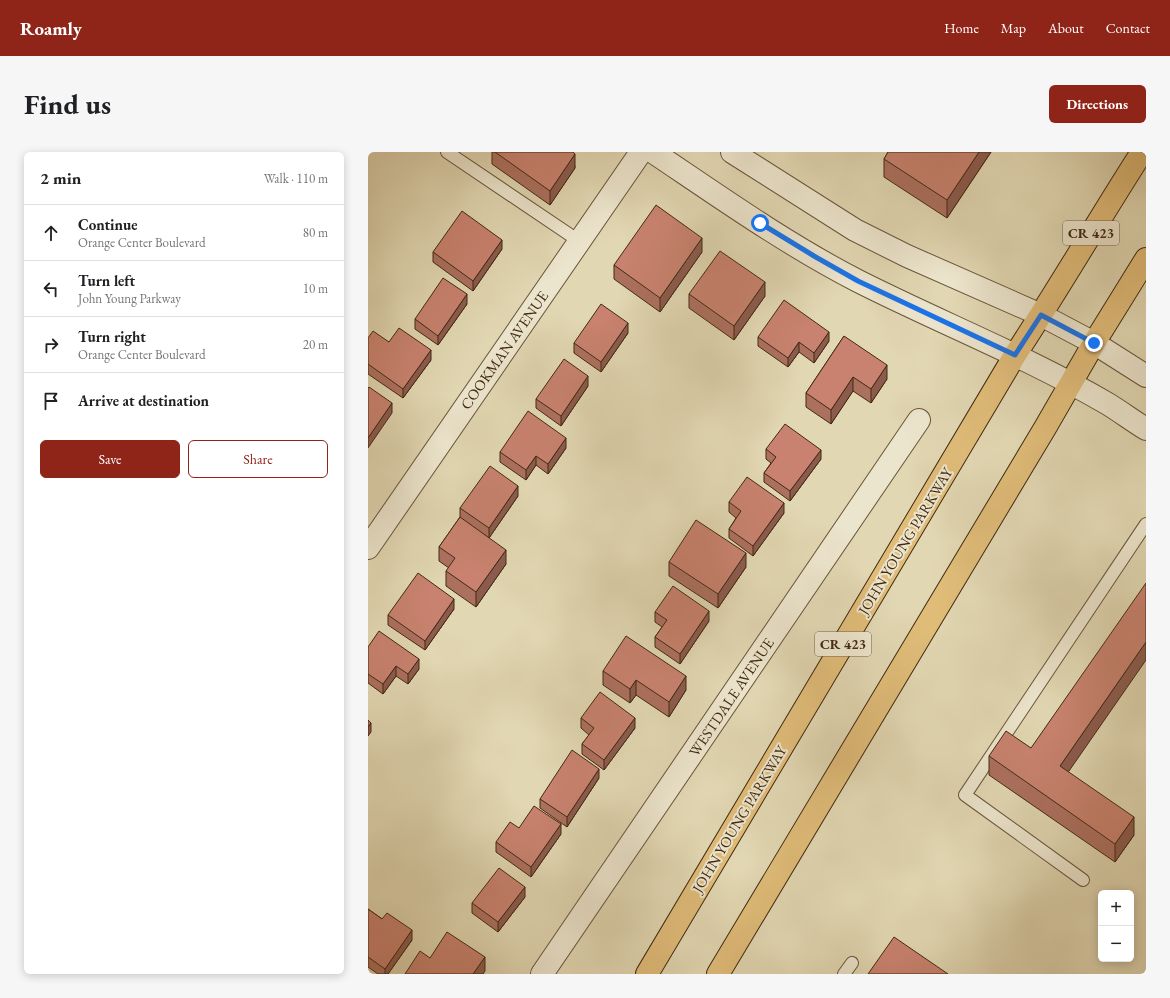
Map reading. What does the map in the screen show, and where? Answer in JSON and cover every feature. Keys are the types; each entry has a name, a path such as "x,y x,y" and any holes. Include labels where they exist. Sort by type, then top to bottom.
{"main road":[{"name":"JOHN YOUNG PARKWAY","path":"647,974 1015,355 1142,152"},
{"path":"718,974 1146,258"}],"street":[{"name":"COOKMAN AVENUE","path":"368,548 641,152"},
{"path":"653,152 760,223 858,281 1015,355 1109,404 1146,429"},
{"path":"732,152 855,230 907,256 1041,315 1094,343 1146,376"},
{"name":"WESTDALE AVENUE","path":"542,974 919,420"}],"lane":[{"path":"447,152 579,241"},
{"path":"1083,880 965,795 1146,524"},
{"path":"844,974 852,963"}],"building":[{"path":"495,152 573,152 575,154 550,191"},
{"path":"888,152 979,152 947,200 884,159"},
{"path":"656,205 702,238 660,298 614,265"},
{"path":"462,211 502,240 473,281 433,252"},
{"path":"720,251 765,282 734,326 689,294"},
{"path":"443,278 467,294 438,336 415,319"},
{"path":"784,300 829,332 814,353 799,342 788,358 758,337"},
{"path":"601,304 628,323 601,362 574,343"},
{"path":"399,328 431,350 403,389 368,364 368,338 373,331 389,342"},
{"path":"844,336 887,365 871,389 853,377 831,410 806,393"},
{"path":"564,359 588,376 561,416 536,399"},
{"path":"369,387 392,403 368,438 368,388"},
{"path":"528,411 566,438 548,464 536,456 526,470 500,452"},
{"path":"785,424 821,450 790,491 764,473 776,457 766,449"},
{"path":"490,466 518,486 489,528 460,508"},
{"path":"747,477 784,503 753,546 729,529 741,511 729,502"},
{"path":"460,517 506,550 476,592 446,571 455,558 439,547"},
{"path":"696,520 746,553 718,594 669,562"},
{"path":"418,573 454,599 425,641 388,615"},
{"path":"1146,583 1146,642 1060,766 1134,817 1115,844 989,756 1006,731 1031,748"},
{"path":"673,586 709,611 680,654 655,637 667,620 655,612"},
{"path":"379,631 419,659 408,674 396,666 383,684 368,674 368,647"},
{"path":"626,636 686,676 669,702 636,680 630,689 603,671"},
{"path":"600,692 635,718 604,760 582,744 594,728 581,718"},
{"path":"368,720 371,723 368,727"},
{"path":"572,750 599,769 567,817 540,799"},
{"path":"534,806 561,824 531,867 496,842 510,822 519,828"},
{"path":"499,868 525,887 498,922 472,903"},
{"path":"368,909 382,919 387,913 412,930 385,969 368,957"},
{"path":"447,932 485,957 473,974 405,974 420,951 430,958"},
{"path":"894,937 948,974 868,974"}],"route":[{"path":"760,223 858,281 1015,355 1041,315 1094,343"}]}
